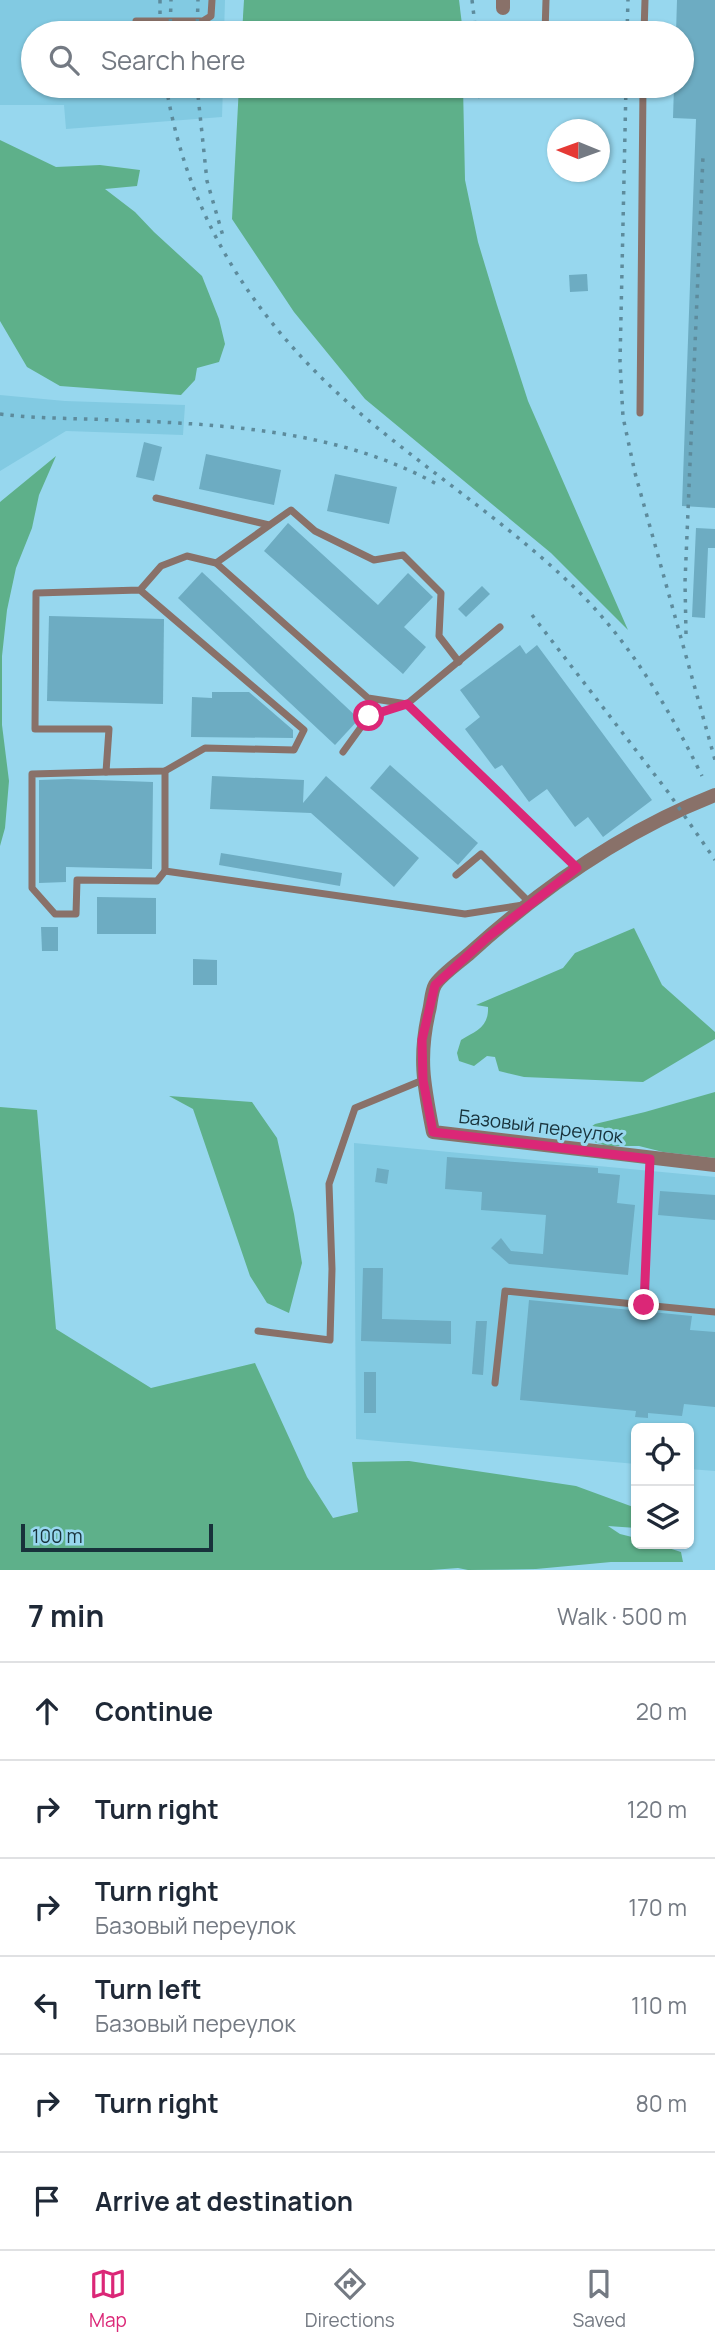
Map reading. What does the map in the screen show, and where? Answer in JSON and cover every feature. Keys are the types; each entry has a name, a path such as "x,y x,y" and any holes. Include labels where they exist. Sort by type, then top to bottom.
{"street":[{"name":"Базовый переулок","path":"715,795 629,834 577,868 488,937 435,985 422,1040 423,1080 433,1132 715,1165"}],"lane":[{"path":"136,21 203,20 211,16 212,0"},
{"path":"545,21 546,0"},
{"path":"644,21 645,0"},
{"path":"640,413 643,98"},
{"path":"156,498 269,525"},
{"path":"216,563 291,510 315,531 374,560 403,555 441,593 439,636 459,662"},
{"path":"140,590 161,566 187,556 216,563 368,698 407,704 577,868"},
{"path":"106,772 109,729 35,729 36,593 140,590 304,730 294,750 205,748 165,771 33,774 32,888 55,914 76,914 77,880 157,881 165,871 165,771"},
{"path":"343,752 369,716 407,704 500,627"},
{"path":"456,875 481,854 531,904"},
{"path":"165,871 465,914 531,904"},
{"path":"258,1331 330,1340 332,1269 329,1184 355,1108 423,1080"},
{"path":"644,1305 650,1159"},
{"path":"495,1383 505,1291 715,1312"}],"shaded area":[{"path":"0,0 225,0 224,21 21,21 21,98 223,98 222,117 66,129 64,105 0,105"},
{"path":"0,395 65,401 185,405 183,435 66,431 0,471"},
{"path":"354,1143 715,1177 715,1471 694,1469 694,1423 631,1423 631,1464 356,1439"}],"green space":[{"path":"244,0 459,0 462,21 243,21"},
{"path":"238,98 463,98 465,180 478,242 497,305 528,401 628,630 551,553 365,399 294,312 232,219"},
{"path":"0,140 56,167 100,165 140,170 137,186 105,189 135,212 202,276 219,319 225,344 219,362 197,368 195,380 181,395 60,386 27,367 0,321"},
{"path":"56,456 39,495 32,528 16,568 7,610 2,656 2,725 9,781 5,828 0,846 0,502"},
{"path":"634,928 662,985 715,1032 715,1039 643,1082 524,1077 499,1071 495,1057 487,1056 474,1066 459,1061 457,1053 461,1040 480,1028 488,1014 488,1007 476,1005 563,968 575,953"},
{"path":"715,1092 715,1158 663,1152 639,1146 607,1146 591,1141 591,1127 595,1124"},
{"path":"169,1096 252,1102 277,1138 302,1263 289,1313 267,1303 250,1276 193,1109"},
{"path":"0,1107 37,1110 56,1329 151,1388 255,1363 307,1477 333,1518 358,1512 352,1462 409,1461 576,1486 631,1506 631,1528 608,1526 620,1534 631,1537 631,1549 672,1549 681,1552 683,1562 611,1562 536,1569 468,1570 0,1570"}],"building":[{"path":"677,0 715,0 715,508 682,506 696,119 673,118 674,98 694,98 694,21 676,21"},
{"path":"587,274 588,291 570,292 569,275"},
{"path":"144,442 162,447 154,481 136,477"},
{"path":"206,454 281,470 274,505 199,489"},
{"path":"335,474 397,487 389,524 327,511"},
{"path":"288,523 378,605 408,573 433,597 404,627 426,647 403,674 264,551"},
{"path":"696,528 715,529 715,548 708,548 705,618 692,617"},
{"path":"202,572 359,719 335,745 178,598"},
{"path":"482,586 490,594 466,617 458,609"},
{"path":"49,616 164,619 163,704 47,701"},
{"path":"520,645 526,654 537,645 652,800 603,837 588,817 575,827 547,789 529,802 502,765 495,769 465,729 480,717 460,690"},
{"path":"212,692 249,692 293,730 293,738 191,737 192,697 212,698"},
{"path":"390,765 478,843 458,865 370,788"},
{"path":"212,776 304,780 303,803 326,776 419,858 394,887 311,813 210,809"},
{"path":"39,780 153,782 152,869 66,867 66,882 39,883"},
{"path":"221,853 342,873 340,886 219,865"},
{"path":"97,897 156,898 156,934 97,934"},
{"path":"41,927 58,927 58,951 42,951"},
{"path":"193,959 217,960 217,985 193,985"},
{"path":"447,1157 598,1168 598,1173 620,1175 617,1203 635,1205 628,1275 509,1264 491,1248 501,1238 511,1251 543,1254 546,1215 481,1210 482,1192 445,1189"},
{"path":"377,1168 389,1170 387,1184 375,1182"},
{"path":"660,1191 715,1195 715,1220 658,1215"},
{"path":"363,1268 383,1268 382,1319 451,1321 451,1344 361,1341"},
{"path":"529,1300 692,1316 690,1330 715,1332 715,1407 684,1404 682,1416 648,1413 648,1418 635,1417 636,1411 520,1400"},
{"path":"476,1321 487,1321 483,1375 472,1374"},
{"path":"364,1372 376,1372 376,1413 364,1413"}],"railway":[{"path":"160,0 160,21"},
{"path":"170,21 171,0"},
{"path":"197,21 198,0"},
{"path":"472,0 475,21"},
{"path":"627,21 628,0"},
{"path":"169,98 177,138 193,187 213,232 266,315 298,354 334,390 555,569 598,612 648,679 702,776"},
{"path":"198,98 207,181 223,236"},
{"path":"626,98 620,362 623,417 635,473 715,760"},
{"path":"686,634 685,582 703,156"},
{"path":"0,414 196,424 280,434 363,453 402,467 440,486"},
{"path":"532,615 668,792 715,860"}],"route":[{"path":"369,716 407,704 577,868 488,937 435,985 422,1040 423,1080 433,1132 650,1159 644,1305"}]}
